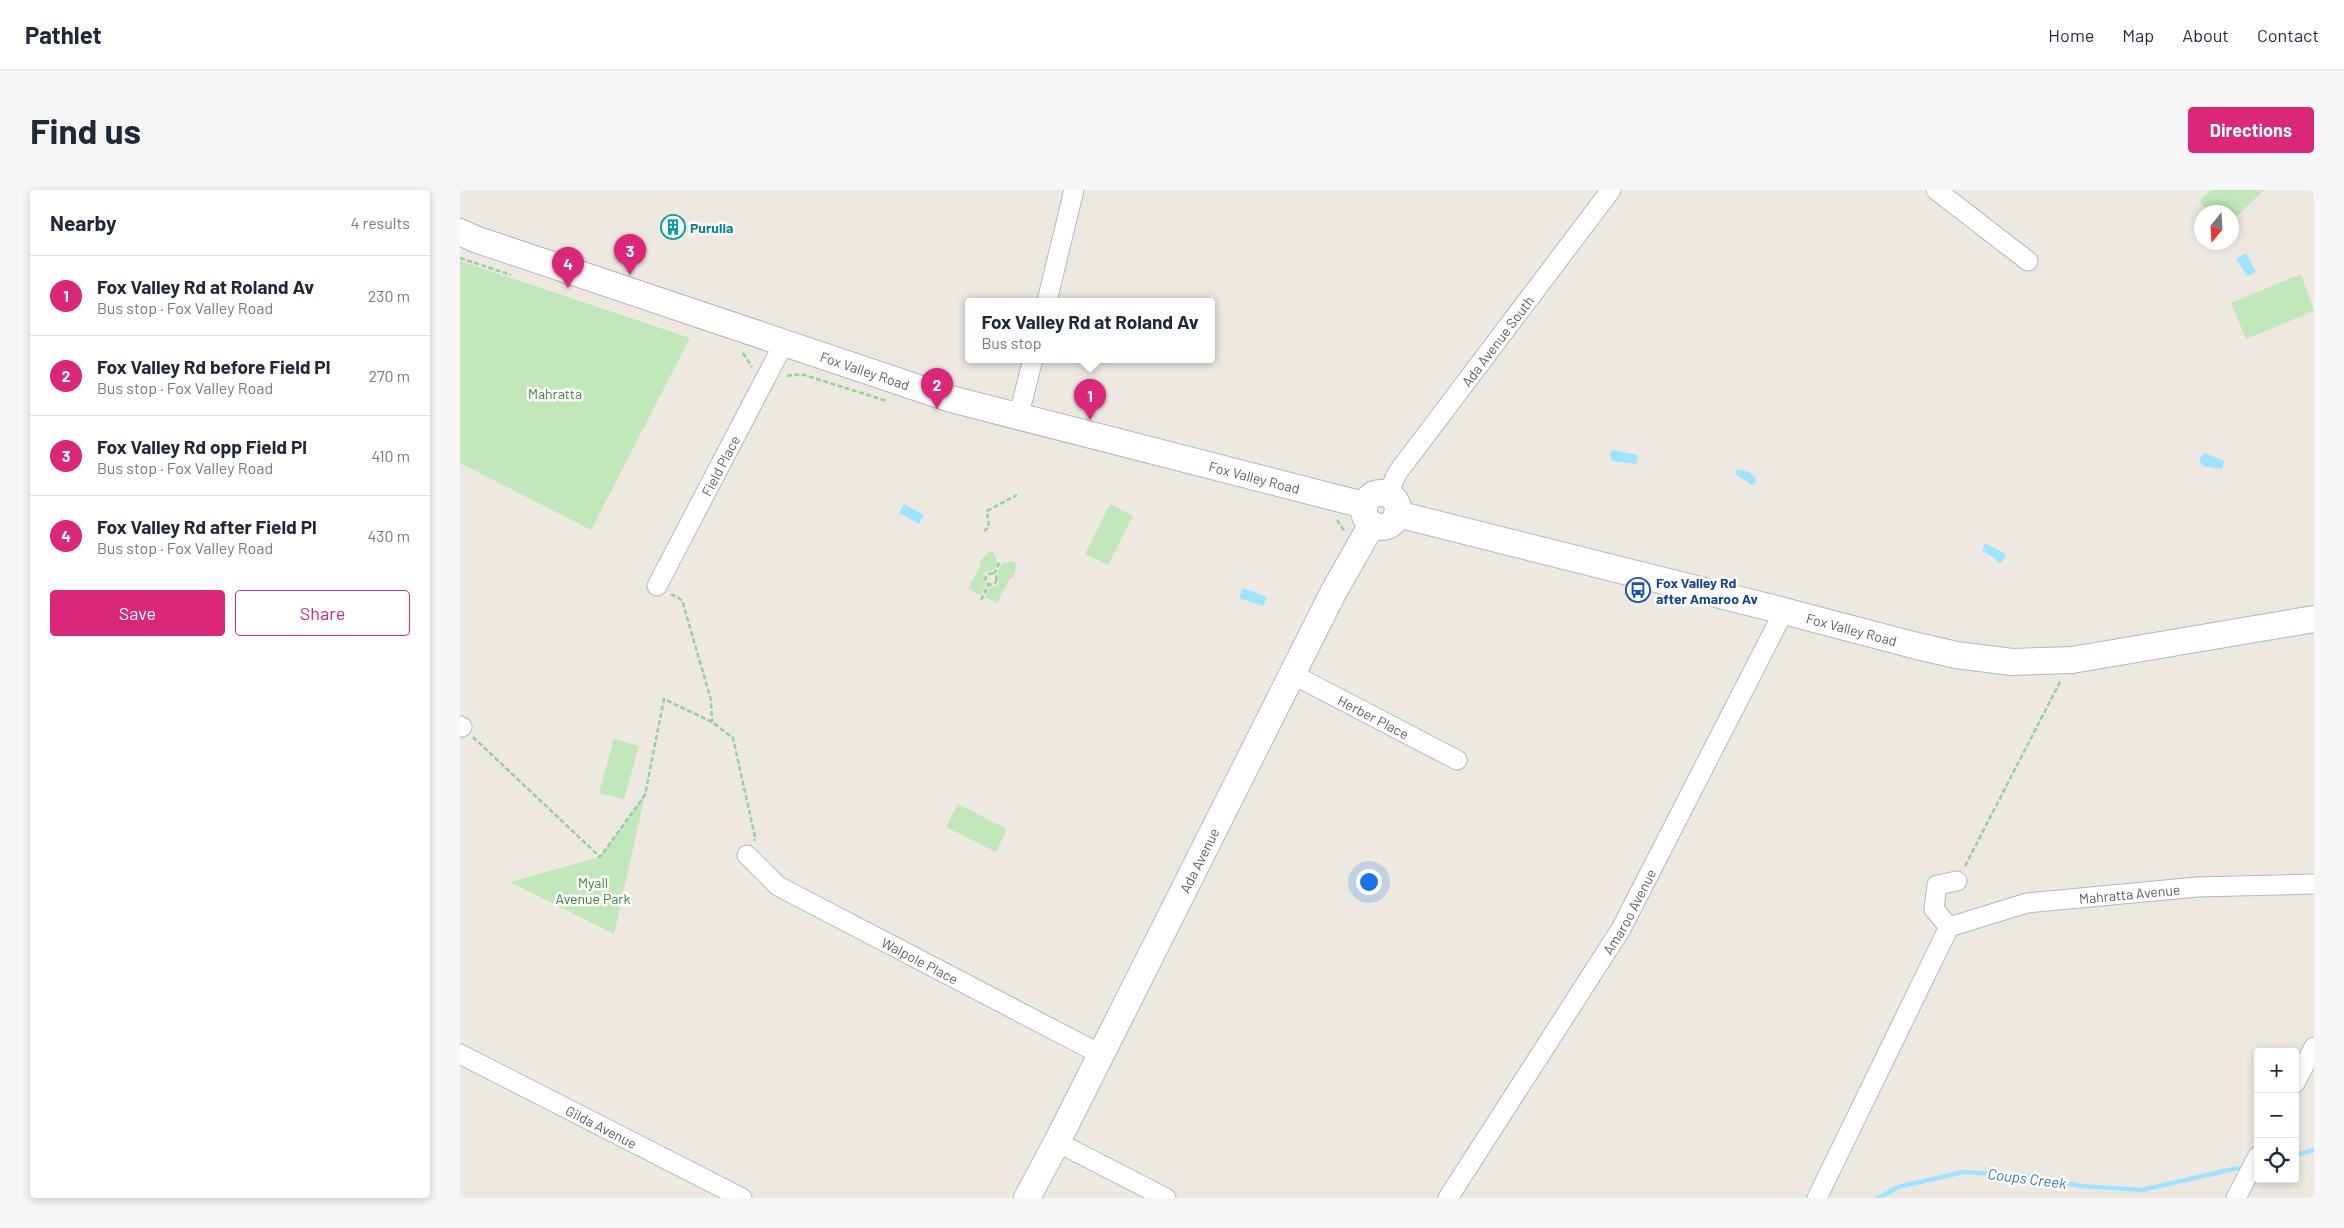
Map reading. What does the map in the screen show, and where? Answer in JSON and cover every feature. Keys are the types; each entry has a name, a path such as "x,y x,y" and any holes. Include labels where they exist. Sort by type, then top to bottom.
{"main road":[{"name":"Fox Valley Road","path":"460,232 475,240 784,344 952,399 1018,418 1956,655 2021,663 2072,660 2314,619"},
{"name":"Ada Avenue","path":"1027,1198 1354,552 1380,509"}],"street":[{"path":"1048,298 1074,190"},
{"name":"Ada Avenue South","path":"1380,509 1398,472 1611,190"},
{"path":"1936,190 2028,261"},
{"name":"Field Place","path":"657,586 784,344"},
{"path":"1018,418 1032,363"},
{"name":"Amaroo Avenue","path":"1448,1198 1621,930 1784,611"},
{"name":"Herber Place","path":"1292,674 1457,760"},
{"name":"Walpole Place","path":"746,856 778,886 1100,1054"},
{"path":"1817,1198 1949,927 1934,910 1937,885 1957,881"},
{"name":"Mahratta Avenue","path":"1949,927 2027,903 2197,887 2314,884"},
{"path":"2299,1075 2314,1047"},
{"name":"Gilda Avenue","path":"460,1054 742,1198"},
{"path":"1057,1142 1166,1198"},
{"path":"2236,1198 2254,1164"}],"path":[{"path":"984,531 989,527 987,511 1017,495"},
{"path":"994,574 1000,561"},
{"path":"981,600 988,584 987,575 994,574"},
{"path":"988,584 996,582 997,576 994,574"},
{"path":"657,586 682,600 711,700 712,722"},
{"path":"1957,881 2061,679"},
{"path":"461,726 600,857 645,795 664,699 712,722 733,738 756,837 746,856"}],"green space":[{"path":"2211,190 2264,190 2239,214 2239,205 2203,205 2199,201"},
{"name":"Mahratta","path":"460,261 690,338 591,530 460,463"},
{"path":"2301,274 2314,311 2246,339 2231,303"},
{"path":"1110,504 1133,516 1108,565 1085,554"},
{"path":"989,551 993,552 998,562 994,570 986,572 983,576 986,584 981,595 968,589 981,564 979,562"},
{"path":"1013,561 1017,565 1013,577 1010,578 997,603 985,597 990,587 997,585 999,581 997,573 1002,563"},
{"path":"614,739 639,746 624,799 599,793"},
{"name":"Myall Avenue Park","path":"645,795 614,934 510,882 600,857"},
{"path":"958,804 1007,829 996,852 946,827"}],"water":[{"path":"2246,253 2256,272 2247,276 2236,259"},
{"path":"1613,450 1638,455 1636,464 1612,461 1610,453"},
{"path":"2205,453 2224,461 2222,469 2203,466 2200,463 2200,458"},
{"path":"1737,469 1749,472 1756,478 1755,483 1752,485 1735,474"},
{"path":"904,504 924,515 919,524 899,513"},
{"path":"1985,543 2006,554 2002,562 1998,563 1995,558 1982,551"},
{"path":"1243,588 1267,597 1263,606 1239,598"}],"waterway":[{"name":"Coups Creek","path":"2299,1154 2314,1150"},
{"name":"Coups Creek","path":"1878,1198 1898,1187 1964,1172 2030,1176 2081,1186 2142,1190 2238,1168"}],"place":[{"name":"Purulia","path":"673,227"},
{"name":"Fox Valley Rd opp Field Pl","path":"630,275"},
{"name":"Fox Valley Rd after Field Pl","path":"568,288"},
{"name":"Fox Valley Rd before Field Pl","path":"937,409"},
{"name":"Fox Valley Rd at Roland Av","path":"1090,420"},
{"name":"Fox Valley Rd after Amaroo Av","path":"1638,590"}]}
